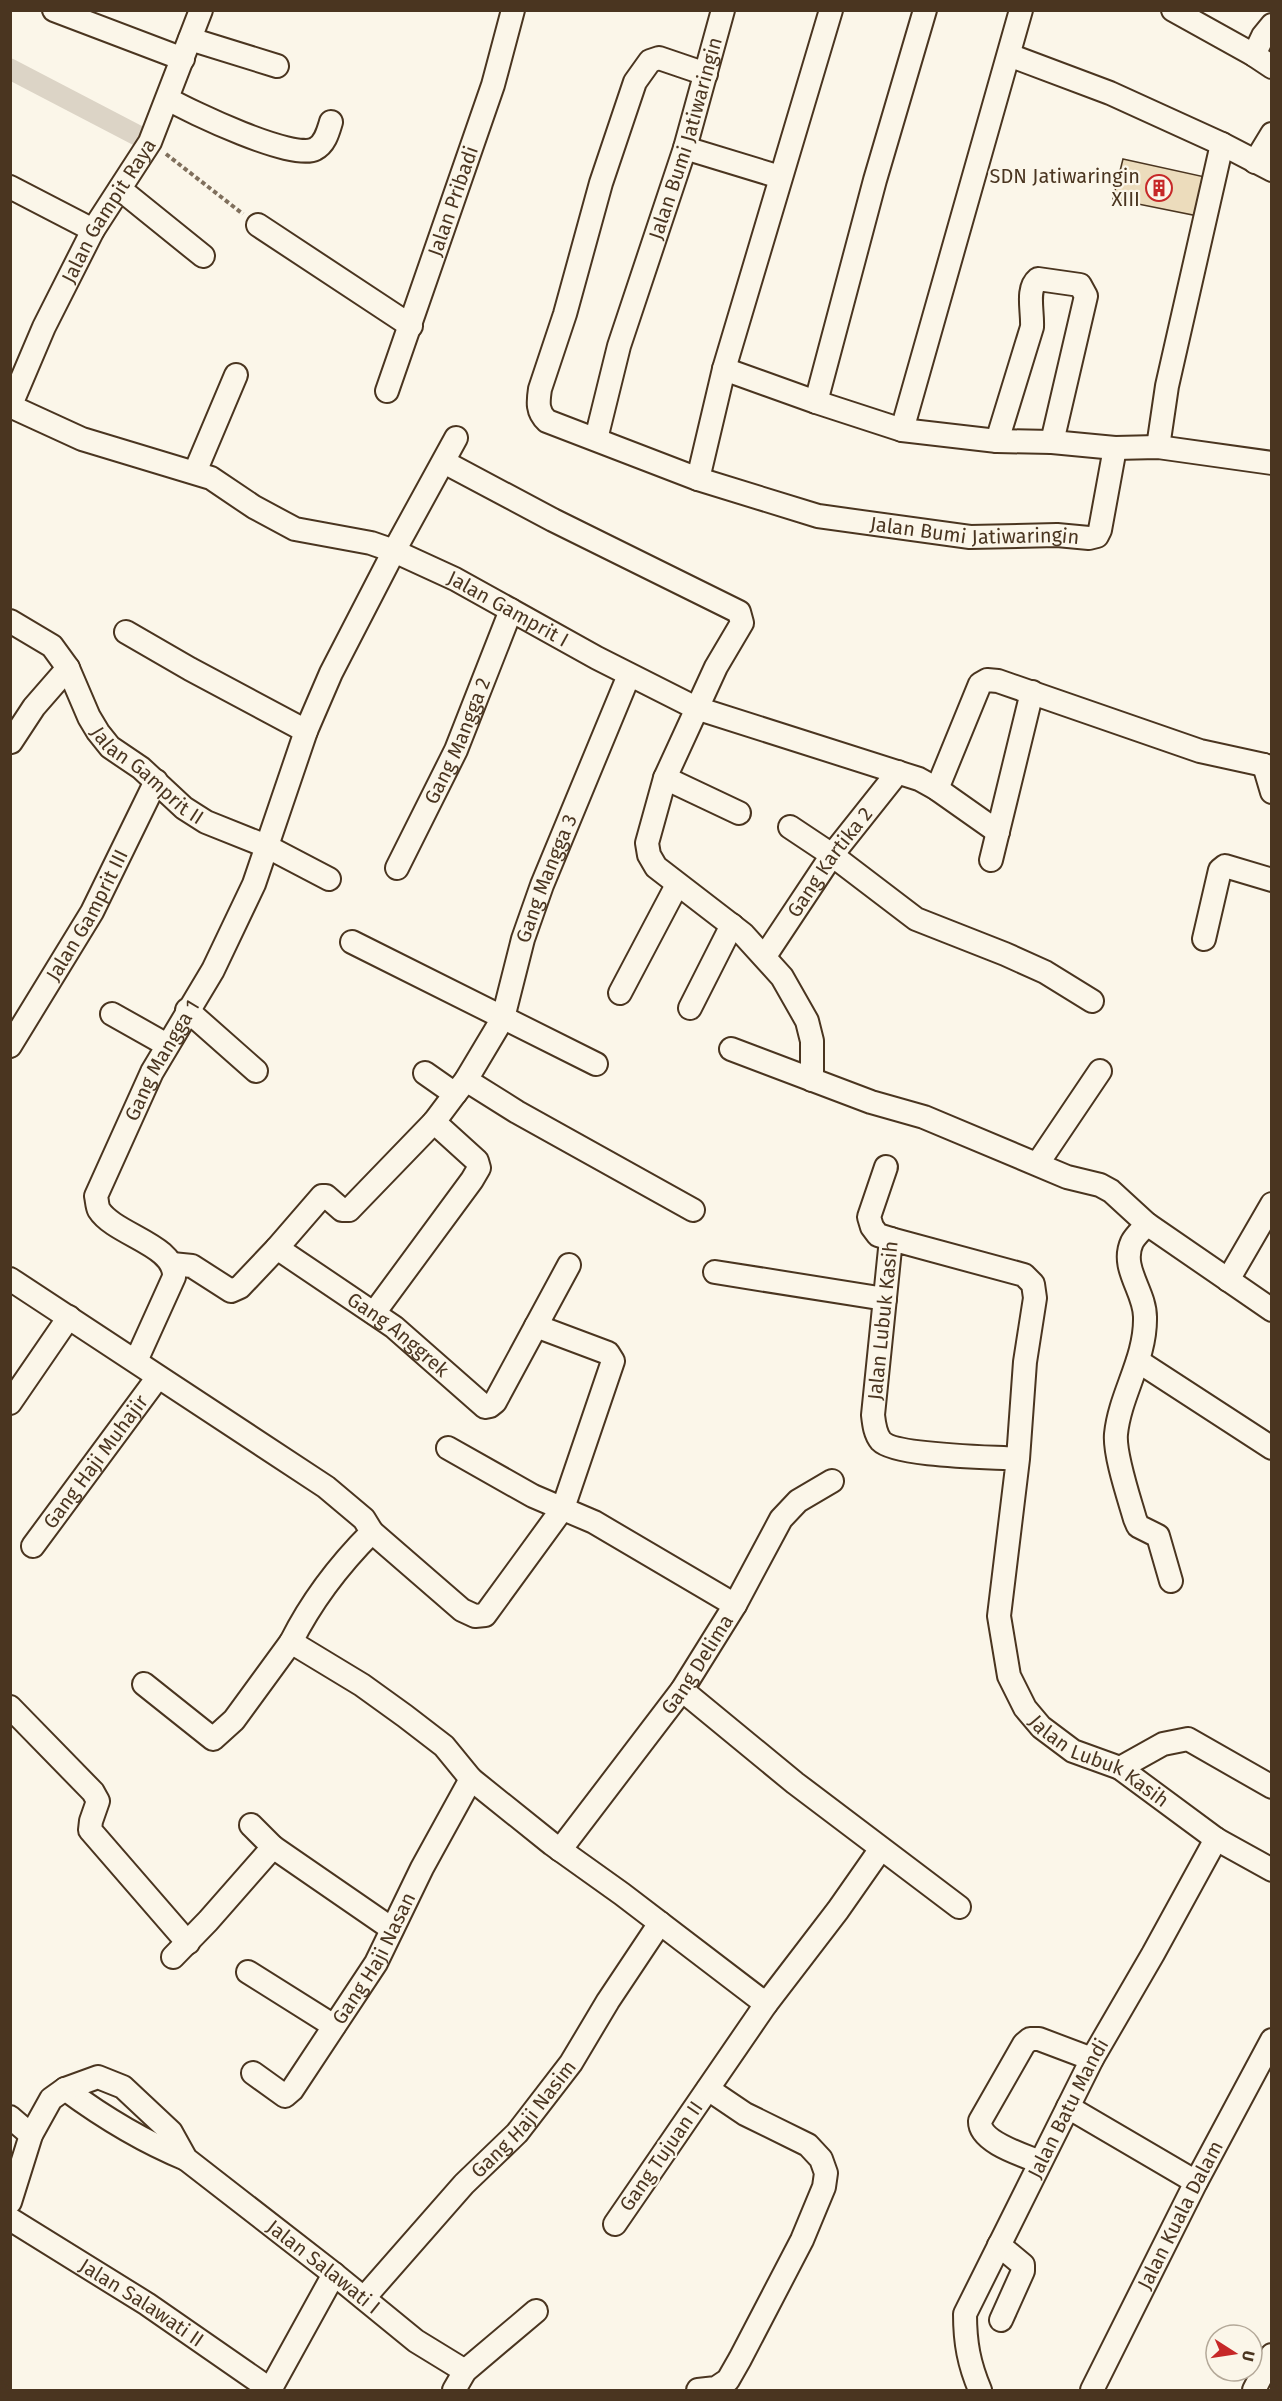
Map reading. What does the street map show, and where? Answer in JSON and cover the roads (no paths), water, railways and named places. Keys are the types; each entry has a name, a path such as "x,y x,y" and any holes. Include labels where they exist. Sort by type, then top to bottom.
{"street":[{"path":"54,10 187,49 277,66"},
{"name":"Jalan Gampit Raya","path":"11,406 44,327 93,230 150,142 201,10"},
{"name":"Jalan Pribadi","path":"387,391 493,85 513,10"},
{"name":"Jalan Bumi Jatiwaringin","path":"723,10 685,148 619,346 596,439 698,479 818,516 970,537 1057,535 1089,538 1096,536 1100,530 1115,448"},
{"path":"698,479 724,369 831,10"},
{"path":"816,402 875,180 925,10"},
{"path":"902,430 1022,10"},
{"path":"1173,10 1263,61 1263,36 1272,25"},
{"path":"1009,55 1110,93 1222,144 1263,166 1272,134"},
{"path":"596,439 547,422 541,417 539,400 601,183 635,82 650,61 659,58 706,74"},
{"path":"168,99 248,136 280,147 311,151 324,141 331,122"},
{"path":"1158,447 1167,386 1222,144"},
{"path":"685,148 780,177"},
{"path":"10,187 93,230"},
{"path":"120,189 203,256"},
{"path":"258,225 411,326"},
{"path":"997,441 1032,327 1033,312 1030,292 1032,283 1038,279 1080,285 1086,296 1052,442"},
{"path":"724,369 902,430 997,441 1052,442 1115,448 1158,447 1272,463"},
{"path":"195,472 236,375"},
{"name":"Jalan Gamprit I","path":"11,406 82,439 195,472 223,485 254,507 295,529 371,543 394,550 455,579 629,675 696,708 898,772 938,789 998,832"},
{"name":"Gang Mangga 1","path":"172,1264 166,1256 110,1221 99,1209 96,1196 152,1072 213,970 254,884 306,731 336,663 394,550 456,438"},
{"path":"444,462 739,612 742,623 696,708 665,778 646,843 649,855 656,867 732,925 765,956 782,977 807,1021 812,1041 812,1080"},
{"name":"Gang Mangga 2","path":"397,868 456,750 511,610"},
{"name":"Jalan Gamprit II","path":"10,621 52,646 68,668 89,717 110,747 156,782 184,808 206,822 266,846 329,879"},
{"path":"126,632 189,669 306,731"},
{"path":"11,742 34,707 68,668"},
{"name":"Gang Mangga 3","path":"277,1248 322,1196 326,1196 342,1210 350,1210 434,1122 460,1087 503,1018 523,939 542,885 629,675"},
{"path":"938,789 980,684 987,680 998,681 1032,692 1200,751 1268,759 1272,792"},
{"path":"991,860 1032,692"},
{"name":"Gang Kartika 2","path":"765,956 832,855 898,772"},
{"path":"665,778 739,813"},
{"name":"Jalan Gamprit III","path":"10,1046 92,912 156,782"},
{"path":"790,827 832,855 916,919 1045,972 1092,1001"},
{"path":"1204,939 1220,870 1225,866 1272,880"},
{"path":"620,993 677,885"},
{"path":"690,1008 732,925"},
{"path":"351,942 596,1064"},
{"path":"187,1010 256,1071"},
{"path":"112,1014 167,1045"},
{"path":"731,1049 871,1102 924,1117 1067,1177 1100,1185 1111,1191 1147,1224 1272,1310"},
{"path":"1038,1163 1100,1071"},
{"path":"425,1073 517,1112 693,1210"},
{"path":"374,1313 479,1168 477,1161 434,1122"},
{"path":"886,1167 869,1217 872,1227 878,1234 891,1239"},
{"path":"1228,1280 1272,1204"},
{"path":"1147,1224 1132,1241 1128,1258 1130,1270 1142,1298 1145,1318 1138,1361 1115,1435 1134,1519 1138,1526 1158,1536 1171,1581"},
{"name":"Jalan Lubuk Kasih","path":"1018,1459 902,1451 882,1443 876,1432 873,1415 891,1239 1024,1275 1033,1284 1035,1298 1025,1362 1018,1459 999,1616 1009,1676 1025,1708 1041,1727 1073,1751 1120,1768 1216,1839 1272,1869"},
{"path":"136,1361 174,1277 172,1264 192,1266 231,1291 240,1287 277,1248"},
{"name":"Gang Anggrek","path":"277,1248 394,1326 484,1407 495,1402 569,1265"},
{"path":"715,1272 885,1299"},
{"path":"10,1279 326,1487 364,1519 372,1532 462,1610 475,1617 485,1615 563,1508 613,1361 608,1353 536,1326"},
{"path":"10,1402 69,1317"},
{"path":"1138,1361 1272,1448"},
{"name":"Gang Haji Muhajir","path":"33,1546 158,1377"},
{"path":"448,1448 533,1496 594,1522 735,1605"},
{"name":"Gang Delima","path":"560,1850 682,1690 735,1605 781,1520 798,1501 832,1481"},
{"path":"144,1684 213,1738 234,1720 291,1642 308,1610 349,1556 372,1532"},
{"path":"291,1642 362,1685 405,1716 444,1746 471,1779 560,1850 766,2004"},
{"path":"682,1690 795,1784 880,1850 959,1907"},
{"path":"10,1707 93,1792 98,1801 90,1830 181,1950 273,1847"},
{"path":"1120,1768 1163,1744 1188,1739 1272,1787"},
{"name":"Gang Haji Nasan","path":"253,2073 285,2096 289,2095 376,1963 471,1779"},
{"path":"251,1825 273,1847 392,1929"},
{"name":"Jalan Batu Mandi","path":"980,2391 969,2365 965,2340 965,2314 1092,2059 1154,1954 1216,1839"},
{"name":"Gang Tujuan II","path":"615,2224 766,2004 838,1910 880,1850"},
{"name":"Gang Haji Nasim","path":"364,2298 458,2191 517,2133 571,2063 608,2001 660,1923"},
{"path":"248,1972 334,2026"},
{"path":"1040,2162 989,2139 982,2130 980,2121 1024,2044 1030,2039 1039,2039 1092,2059"},
{"name":"Jalan Kuala Dalam","path":"1092,2391 1196,2182 1272,2040"},
{"name":"Jalan Salawati I","path":"10,2202 31,2135 51,2099 65,2089 98,2077 123,2086 171,2132 186,2159"},
{"name":"Jalan Salawati I","path":"65,2089 100,2115 162,2149 186,2159 364,2298 460,2381"},
{"path":"698,2391 716,2388 728,2380 802,2240 824,2187 826,2173 821,2159 808,2145 745,2114 708,2089"},
{"path":"1068,2107 1196,2182"},
{"path":"10,2117 31,2135"},
{"name":"Jalan Salawati II","path":"10,2219 147,2304 270,2390"},
{"path":"999,2245 1023,2265 1023,2271 1001,2320"},
{"path":"270,2390 334,2274"},
{"path":"460,2381 536,2311"},
{"path":"1254,2391 1272,2355"}],"waterway":[{"path":"10,69 150,142"}],"place":[{"name":"SDN Jatiwaringin XIII","path":"1159,188"}]}
